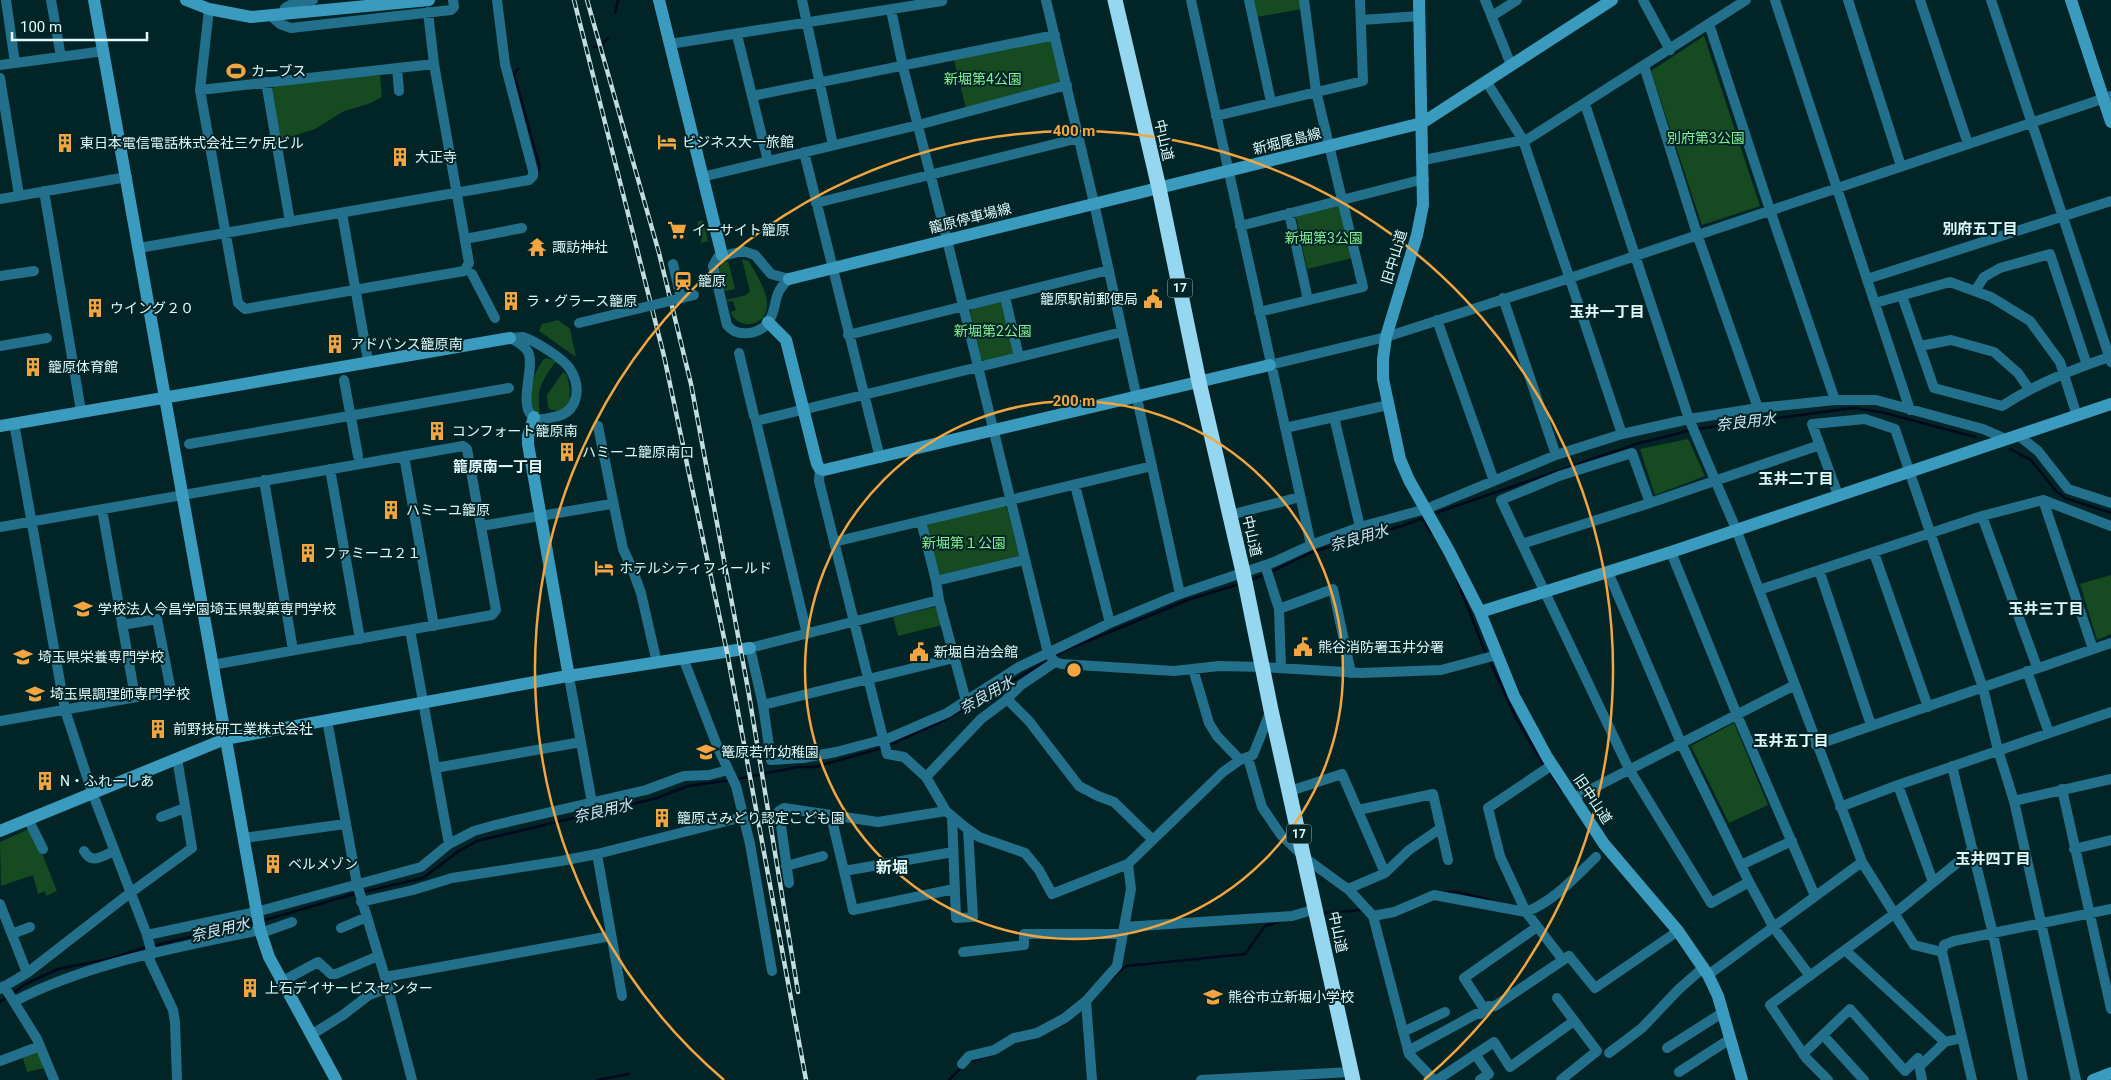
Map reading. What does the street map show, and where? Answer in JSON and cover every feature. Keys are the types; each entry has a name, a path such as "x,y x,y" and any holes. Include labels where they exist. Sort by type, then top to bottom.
{"highway":[{"name":"中山道","path":"1115,0 1159,188 1352,1076"}],"street":[{"path":"6,0 15,62"},
{"path":"51,0 61,56"},
{"path":"94,0 260,931 269,957 281,982 336,1080"},
{"path":"186,0 209,9 251,17 280,10 404,3 451,10 454,7 453,0"},
{"path":"280,10 296,2 313,0"},
{"path":"139,248 528,180 533,176 533,171 505,64 497,0"},
{"path":"659,0 722,256"},
{"path":"802,0 818,84 833,145"},
{"path":"670,44 737,35 893,6 945,0"},
{"path":"1046,0 1094,203 1180,594"},
{"path":"1192,0 1270,365 1311,545"},
{"path":"1249,0 1271,102"},
{"path":"1259,312 1363,287 1316,91 1304,0"},
{"path":"1216,116 1362,81 1360,0"},
{"name":"旧中山道","path":"1419,0 1424,160 1423,205 1417,235 1386,337 1382,359 1383,379 1400,458 1409,480 1429,514 1480,612 1528,725 1552,765 1622,866 1678,931 1706,971 1722,1013 1742,1080"},
{"path":"1485,0 1511,65"},
{"path":"1492,16 1517,0"},
{"name":"新堀尾島線","path":"1159,188 1422,123 1612,0"},
{"path":"1643,0 1670,50"},
{"path":"1424,160 1523,140 1584,104 1746,0"},
{"path":"1775,0 1910,410"},
{"path":"1848,0 1901,166"},
{"path":"1920,0 1968,144"},
{"path":"1902,296 1934,388 2002,406 2063,373 2110,360 1991,0"},
{"path":"2071,0 2107,98 2111,122"},
{"path":"209,9 200,90 238,303 245,309 464,270 468,263 465,238 434,64 428,6"},
{"path":"280,10 280,24 291,28 428,6"},
{"path":"893,6 903,67 931,174 1009,500 1048,653 1055,662 1174,671 1219,666 1351,673 1442,670 1497,655"},
{"path":"1361,20 1420,16"},
{"path":"1709,24 1835,400"},
{"path":"737,35 768,161"},
{"path":"752,96 1055,35"},
{"path":"0,65 104,51"},
{"path":"200,90 434,64"},
{"path":"1644,66 1697,234 1758,408"},
{"path":"397,68 399,91"},
{"path":"0,78 19,195"},
{"path":"1486,81 1523,140 1622,434"},
{"path":"266,82 290,222"},
{"path":"702,177 1067,85"},
{"path":"820,469 880,458 1386,337 1570,278 2107,98"},
{"path":"1584,104 1694,433 1736,529 1816,745 1862,862 1914,945 1942,952"},
{"path":"816,204 1079,138"},
{"path":"804,152 880,458"},
{"path":"0,199 126,177"},
{"path":"1240,226 1424,179"},
{"name":"籠原停車場線","path":"789,279 1159,188"},
{"path":"44,191 82,411"},
{"path":"1867,279 2111,201"},
{"path":"342,213 368,361"},
{"path":"1289,213 1308,300"},
{"path":"465,238 522,228"},
{"path":"747,251 755,255 771,274 789,279 778,292 768,322 761,328 747,333 734,331 727,325 714,270 715,259 722,256 747,251"},
{"path":"1975,291 1984,277 2000,268 2050,254 2087,365"},
{"path":"673,264 680,298"},
{"path":"848,335 1108,270"},
{"path":"0,276 34,271"},
{"path":"472,274 495,318"},
{"path":"1875,303 1950,282 1991,297 2030,321 2060,362 2077,416"},
{"path":"579,323 694,295"},
{"path":"1005,297 1019,357"},
{"path":"1503,298 1556,455"},
{"path":"1437,320 1494,481"},
{"path":"768,322 786,340 817,464 820,469 819,481 888,756 904,757 926,777 949,813 968,829 987,840 1024,853 1039,870 1052,894 1128,864 1223,772 1253,755 1271,710"},
{"path":"807,634 756,421 1122,332"},
{"path":"0,426 368,361 510,338 523,336 565,363 572,375 576,397 571,409 562,415 541,419 534,417 529,410 526,391 530,357 524,347 510,338"},
{"path":"0,346 47,338"},
{"path":"1920,346 1951,340 1994,352 2018,373 2029,390"},
{"path":"739,353 754,416"},
{"path":"344,380 358,456"},
{"path":"189,444 351,416 462,400 509,388"},
{"path":"750,648 764,705 771,760 884,746 966,701 1019,667 1110,623 1180,594 1267,572 1311,545 1360,528 1429,514 1494,481 1556,455 1622,434 1689,419 1758,408 1835,400 1876,400 2012,437 2038,451 2068,489 2111,503"},
{"path":"1480,612 1671,552 2111,404"},
{"path":"1285,428 1388,405"},
{"path":"534,417 528,436 528,444 592,803"},
{"path":"1334,417 1360,528"},
{"path":"1838,495 1812,424 1865,419 1894,429 1983,688 1998,750 2014,800 2076,1080"},
{"path":"14,423 64,710 92,792 147,935 152,954 149,959 173,1010 177,1080"},
{"path":"598,426 623,549 641,593 656,663"},
{"path":"1522,544 1820,445"},
{"path":"0,526 463,446 468,449 496,610 492,616 212,665"},
{"path":"1650,503 1632,453 1559,476 1501,500 1629,770 1711,904 1749,882"},
{"path":"404,456 434,626"},
{"path":"834,542 1152,466"},
{"path":"330,469 360,639"},
{"path":"264,480 293,650"},
{"path":"1075,485 1110,623"},
{"path":"1230,515 1300,497"},
{"path":"1759,590 1982,516 2044,500 2111,526"},
{"path":"2044,500 2093,649"},
{"path":"481,526 611,504 614,506"},
{"path":"102,508 135,697"},
{"path":"1982,516 2037,667"},
{"path":"921,521 939,600 966,701"},
{"path":"1671,552 1737,715 1815,896"},
{"path":"1874,553 1928,707"},
{"path":"936,581 1024,560"},
{"path":"1819,570 1872,724"},
{"path":"1267,572 1279,609 1281,668"},
{"path":"1608,572 1681,743 1749,882 1774,928 1810,976"},
{"path":"1279,609 1333,589 1351,673"},
{"path":"0,831 225,739 423,702 750,648 939,600"},
{"path":"0,721 171,691 157,619 122,625"},
{"path":"410,630 448,844"},
{"path":"1816,745 1872,724 1983,688 2037,667 2111,644"},
{"path":"683,658 736,786 759,890 772,971"},
{"path":"764,705 954,658"},
{"path":"926,777 981,718 1007,699 1021,685 1055,662"},
{"path":"1193,669 1209,723 1217,736 1244,759 1262,807 1281,835 1305,858 1348,889 1373,916 1408,1052 1435,1080 1494,1042 1510,1067 1574,1021"},
{"path":"2027,671 2049,733"},
{"path":"1574,798 1795,686"},
{"path":"1007,699 1029,721 1079,786 1114,802 1153,840"},
{"path":"1840,807 1952,766 2111,712"},
{"path":"327,720 361,902 385,977 412,1080"},
{"path":"435,768 581,742"},
{"path":"54,1080 40,1046 14,1001 2,988 27,973 130,893 192,848 177,758"},
{"path":"1552,765 1488,808 1500,856 1526,912 1563,960"},
{"path":"1952,766 1993,934 2023,1080"},
{"path":"147,935 256,912 421,867 448,844 495,825 646,790 684,776 729,772"},
{"path":"1290,792 1342,774 1386,873"},
{"path":"2014,800 2111,779"},
{"path":"1898,785 1933,882"},
{"path":"2062,789 2111,1009"},
{"path":"1358,810 1433,794 1448,860"},
{"path":"161,817 185,808"},
{"path":"789,883 779,811 784,808 878,822 949,813"},
{"path":"949,813 956,918 973,917 968,829"},
{"path":"832,816 853,910 954,889"},
{"path":"361,902 413,890 452,878 597,854 744,817"},
{"path":"28,819 43,850"},
{"path":"244,838 345,824"},
{"path":"1348,889 1386,873 1409,850 1441,828"},
{"path":"1741,865 1792,840"},
{"path":"2074,849 2111,840"},
{"path":"84,851 89,858 93,859 114,850"},
{"path":"1828,1080 1803,1054 1770,1005 1894,914 1973,850"},
{"path":"844,871 953,852"},
{"path":"597,854 622,996"},
{"path":"786,866 823,856"},
{"path":"1373,916 1394,912 1434,895 1526,912 1540,907 1552,899 1596,857"},
{"path":"1609,1053 1642,1028 1706,971 1774,928 1862,862"},
{"path":"962,1064 969,1056 994,1050 1018,1036 1037,1033 1065,1018 1086,1001 1117,966 1130,889 1128,864"},
{"path":"0,904 27,973"},
{"path":"963,952 1024,945 1024,934 1124,930 1292,916 1316,909"},
{"path":"1972,1080 1942,952 1944,945 1954,941 2111,909"},
{"path":"341,928 367,918"},
{"path":"14,1001 67,977 152,954 260,931 292,922"},
{"path":"12,934 30,927"},
{"path":"1537,927 1464,978 1483,1007 1495,1006 1569,956 1595,988 1678,931"},
{"path":"385,977 611,936"},
{"path":"1845,950 1945,1042"},
{"path":"281,982 318,962 331,974 336,974 378,956"},
{"path":"311,1035 343,1015 369,995 388,988"},
{"path":"1557,998 1597,1051 1561,1080"},
{"path":"1086,1001 1092,1080"},
{"path":"1408,1052 1476,1014 1480,1014 1490,1006"},
{"path":"1803,1054 1850,1009 1905,1071 1918,1058"},
{"path":"1403,1032 1445,1012"},
{"path":"1667,1048 1722,1013"},
{"path":"1823,1035 1864,1080"},
{"path":"1680,1072 1730,1038"},
{"path":"1918,1058 1922,1064 1945,1042 1962,1038"},
{"path":"0,1061 40,1046"},
{"path":"1475,1054 1489,1074 1480,1080"},
{"path":"1918,1058 1922,1080"},
{"path":"2092,1080 2111,1073"},
{"path":"1201,1080 1352,1076"}],"green space":[{"path":"1254,0 1301,0 1302,9 1257,17"},
{"name":"別府第3公園","path":"1704,36 1760,206 1702,225 1651,71"},
{"name":"新堀第4公園","path":"1049,41 1053,43 1062,81 1060,85 966,109 954,60"},
{"path":"380,75 382,97 368,104 344,111 315,129 280,140 271,90 275,86"},
{"name":"新堀第3公園","path":"1338,205 1341,208 1353,258 1307,269 1296,217 1299,214"},
{"path":"703,220 708,241 700,243 702,238 697,222"},
{"path":"742,259 749,261 763,287 767,304 763,317 752,324 740,322 735,318 731,312 736,310 733,301 727,302 726,300 746,295 750,291"},
{"path":"728,261 735,289 726,291 724,290 719,269 722,263"},
{"name":"新堀第2公園","path":"999,301 1004,304 1015,350 1013,354 985,361 981,359 970,312 972,309"},
{"path":"558,320 570,329 576,357 539,331 542,324"},
{"path":"546,358 556,361 541,385 539,397 540,413 537,413 531,402 532,385 538,369"},
{"path":"563,372 567,375 570,399 564,408 551,410 548,407 547,395"},
{"path":"1688,439 1705,476 1655,495 1640,449"},
{"name":"新堀第１公園","path":"1004,505 1007,508 1019,555 1017,559 942,577 938,575 927,526 930,523"},
{"path":"2111,575 2111,634 2097,640 2080,584"},
{"path":"935,607 939,608 942,625 898,636 893,617"},
{"path":"1734,723 1768,805 1729,823 1691,746"},
{"path":"29,829 43,856 57,891 46,896 45,891 38,894 33,875 1,886 0,842"},
{"path":"35,1051 39,1053 45,1068 27,1072 22,1055"}],"waterway":[{"path":"615,13 618,0"},
{"path":"594,47 601,46 608,38"},
{"path":"518,69 514,74 540,168 538,171"},
{"name":"奈良用水","path":"1696,429 1853,408 1881,412 1975,437"},
{"name":"奈良用水","path":"1433,514 1636,444 1691,430"},
{"name":"奈良用水","path":"2010,449 2031,460 2055,490 2065,498 2111,513"},
{"name":"奈良用水","path":"1271,572 1312,552 1402,526 1425,517"},
{"path":"1422,518 1432,534"},
{"name":"奈良用水","path":"1250,580 1266,574"},
{"path":"1457,580 1486,654"},
{"name":"奈良用水","path":"1055,656 1190,599 1240,584"},
{"name":"奈良用水","path":"887,746 945,720 1050,659"},
{"path":"1489,659 1516,718 1545,767"},
{"name":"奈良用水","path":"737,779 798,767 815,767 882,748"},
{"path":"1549,771 1561,790"},
{"name":"奈良用水","path":"363,892 423,878 459,851 477,841 657,798 688,786 731,780"},
{"path":"1442,892 1458,892 1490,900"},
{"name":"奈良用水","path":"262,921 357,893"},
{"path":"1323,913 1362,910"},
{"name":"奈良用水","path":"152,946 254,922"},
{"path":"1112,979 1127,966 1245,954 1265,926 1278,922"},
{"name":"奈良用水","path":"12,994 24,985 58,969 109,959 147,947"},
{"name":"奈良用水","path":"0,1002 7,997"},
{"path":"1060,1026 1070,1020"},
{"path":"970,1061 984,1057"},
{"path":"949,1080 962,1067"},
{"path":"597,1080 629,1074"}],"railway":[{"path":"574,0 664,356 727,652 806,1080"},
{"path":"587,0 659,253 691,384 748,689 798,992"}],"place":[{"name":"カーブス","path":"236,71"},
{"name":"ビジネス大一旅館","path":"667,142"},
{"name":"東日本電信電話株式会社三ケ尻ビル","path":"65,143"},
{"name":"大正寺","path":"400,157"},
{"name":"イーサイト籠原","path":"677,230"},
{"name":"諏訪神社","path":"537,247"},
{"name":"籠原","path":"683,281"},
{"name":"籠原駅前郵便局","path":"1153,299"},
{"name":"ラ・グラース籠原","path":"511,301"},
{"name":"ウイング２０","path":"95,308"},
{"name":"アドバンス籠原南","path":"335,344"},
{"name":"籠原体育館","path":"33,367"},
{"name":"コンフォート籠原南","path":"437,431"},
{"name":"ハミーユ籠原南口","path":"567,452"},
{"name":"ハミーユ籠原","path":"391,510"},
{"name":"ファミーユ２１","path":"308,553"},
{"name":"ホテルシティフィールド","path":"604,568"},
{"name":"学校法人今昌学園埼玉県製菓専門学校","path":"83,609"},
{"name":"熊谷消防署玉井分署","path":"1303,647"},
{"name":"新堀自治会館","path":"919,652"},
{"name":"埼玉県栄養専門学校","path":"23,657"},
{"name":"埼玉県調理師専門学校","path":"35,694"},
{"name":"前野技研工業株式会社","path":"158,729"},
{"name":"篭原若竹幼稚園","path":"706,752"},
{"name":"N・ふれーしあ","path":"45,781"},
{"name":"籠原さみどり認定こども園","path":"662,818"},
{"name":"ベルメゾン","path":"273,864"},
{"name":"上石デイサービスセンター","path":"250,988"},
{"name":"熊谷市立新堀小学校","path":"1213,997"}],"district":[{"name":"別府五丁目","path":"1980,229"},
{"name":"玉井一丁目","path":"1607,312"},
{"name":"籠原南一丁目","path":"498,467"},
{"name":"玉井二丁目","path":"1796,479"},
{"name":"玉井三丁目","path":"2046,609"},
{"name":"玉井五丁目","path":"1791,741"},
{"name":"玉井四丁目","path":"1993,859"},
{"name":"新堀","path":"892,867"}]}
